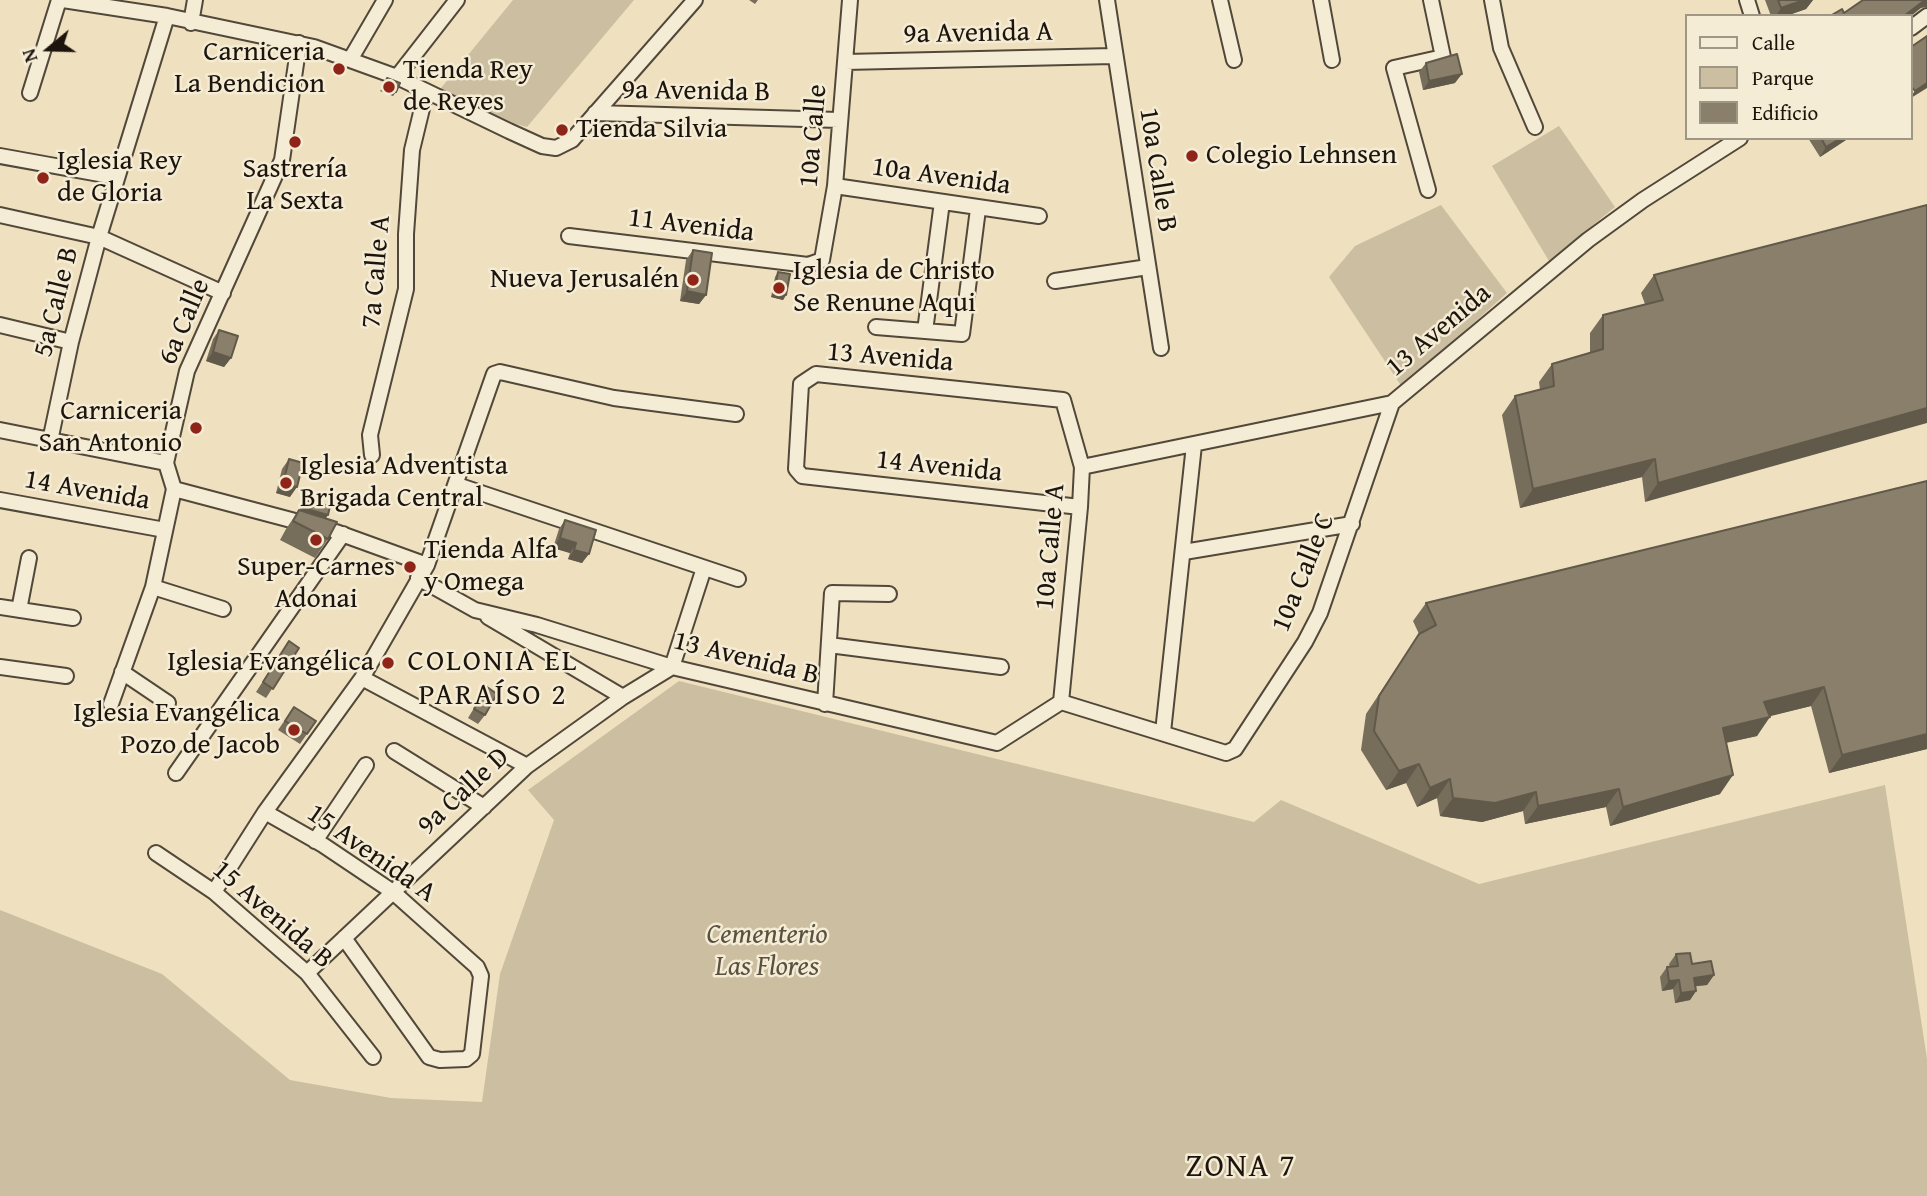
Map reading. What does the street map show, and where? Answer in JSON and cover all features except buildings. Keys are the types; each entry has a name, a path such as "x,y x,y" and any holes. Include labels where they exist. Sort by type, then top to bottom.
{"street":[{"path":"30,93 61,0 167,16 299,43 397,77 542,146 556,148 568,144 695,0"},
{"path":"191,23 195,0"},
{"path":"350,61 385,0"},
{"path":"397,77 457,0"},
{"name":"10a Calle","path":"807,265 824,258 835,186 850,0"},
{"name":"10a Calle B","path":"1107,0 1113,56 1161,348"},
{"path":"1220,0 1234,60"},
{"path":"1321,0 1332,60"},
{"path":"1428,190 1394,68 1443,57 1431,0"},
{"path":"1492,0 1501,48 1535,127"},
{"name":"5a Calle B","path":"50,441 71,342 99,237 167,16"},
{"name":"6a Calle","path":"111,704 153,587 174,489 166,463 187,371 282,160 299,43"},
{"name":"9a Avenida A","path":"845,62 1113,56"},
{"name":"7a Calle A","path":"372,455 370,435 406,289 406,234 412,150 425,92"},
{"name":"9a Avenida B","path":"595,113 839,120"},
{"name":"13 Avenida","path":"1082,467 1392,403 1588,240 1643,200 1737,140"},
{"path":"0,156 116,177"},
{"name":"10a Avenida","path":"835,186 1039,216"},
{"path":"925,331 942,202"},
{"path":"876,327 961,335 978,209"},
{"path":"0,215 99,237 223,293"},
{"name":"11 Avenida","path":"569,236 807,265"},
{"path":"1055,281 1148,267"},
{"path":"0,325 71,342"},
{"path":"215,892 265,812 362,678 427,565 457,485 492,376 500,372 614,398 736,414"},
{"name":"13 Avenida","path":"796,469 801,384 816,374 1061,398"},
{"name":"10a Calle A","path":"1061,398 1065,402 1082,467 1061,702"},
{"name":"10a Calle C","path":"1163,732 1226,752 1235,749 1305,642 1320,613 1392,403"},
{"path":"0,430 166,463"},
{"path":"1061,702 1163,732 1194,446"},
{"name":"14 Avenida","path":"796,469 802,476 1080,507"},
{"path":"457,485 738,579"},
{"path":"174,489 343,534 427,565"},
{"name":"14 Avenida","path":"0,500 165,530"},
{"path":"1184,552 1352,524"},
{"path":"176,773 343,534"},
{"path":"19,610 29,558"},
{"path":"672,667 704,568"},
{"name":"13 Avenida B","path":"418,578 475,610 537,625 672,667 997,743 1061,702"},
{"path":"153,587 223,609"},
{"path":"825,704 832,593 889,594"},
{"path":"0,607 73,618"},
{"path":"475,610 623,697"},
{"path":"829,645 1001,667"},
{"path":"0,667 66,676"},
{"name":"9a Calle D","path":"307,973 527,766 623,697 672,667"},
{"path":"122,672 168,704"},
{"path":"362,678 527,766"},
{"path":"394,751 484,807"},
{"path":"315,841 366,765"},
{"name":"15 Avenida A","path":"265,812 393,892 477,967 481,976 472,1054 466,1059 435,1059 429,1056 344,938"},
{"name":"15 Avenida B","path":"156,853 215,892 307,973 373,1057"}],"green space":[{"path":"513,0 634,0 527,127 487,116 437,93"},
{"path":"1559,126 1615,207 1549,261 1492,166"},
{"path":"1441,205 1507,293 1402,387 1329,277 1355,246"},
{"name":"Cementerio Las Flores","path":"679,681 1254,822 1281,800 1479,884 1885,785 1927,1059 1927,1196 0,1196 0,910 162,974 290,1080 391,1098 482,1102 500,974 554,820 528,790"}],"place":[{"name":"Carniceria La Bendicion","path":"339,69"},
{"name":"Tienda Rey de Reyes","path":"389,87"},
{"name":"Tienda Silvia","path":"562,130"},
{"name":"Sastrería La Sexta","path":"295,142"},
{"name":"Colegio Lehnsen","path":"1192,156"},
{"name":"Iglesia Rey de Gloria","path":"43,178"},
{"name":"Nueva Jerusalén","path":"693,280"},
{"name":"Iglesia de Christo Se Renune Aqui","path":"779,288"},
{"name":"Carniceria San Antonio","path":"196,428"},
{"name":"Iglesia Adventista Brigada Central","path":"286,483"},
{"name":"Super-Carnes Adonai","path":"316,540"},
{"name":"Tienda Alfa y Omega","path":"410,567"},
{"name":"Iglesia Evangélica","path":"388,663"},
{"name":"Iglesia Evangélica Pozo de Jacob","path":"294,730"}],"district":[{"name":"COLONIA EL PARAÍSO 2","path":"493,679"},
{"name":"ZONA 7","path":"1241,1168"}]}
